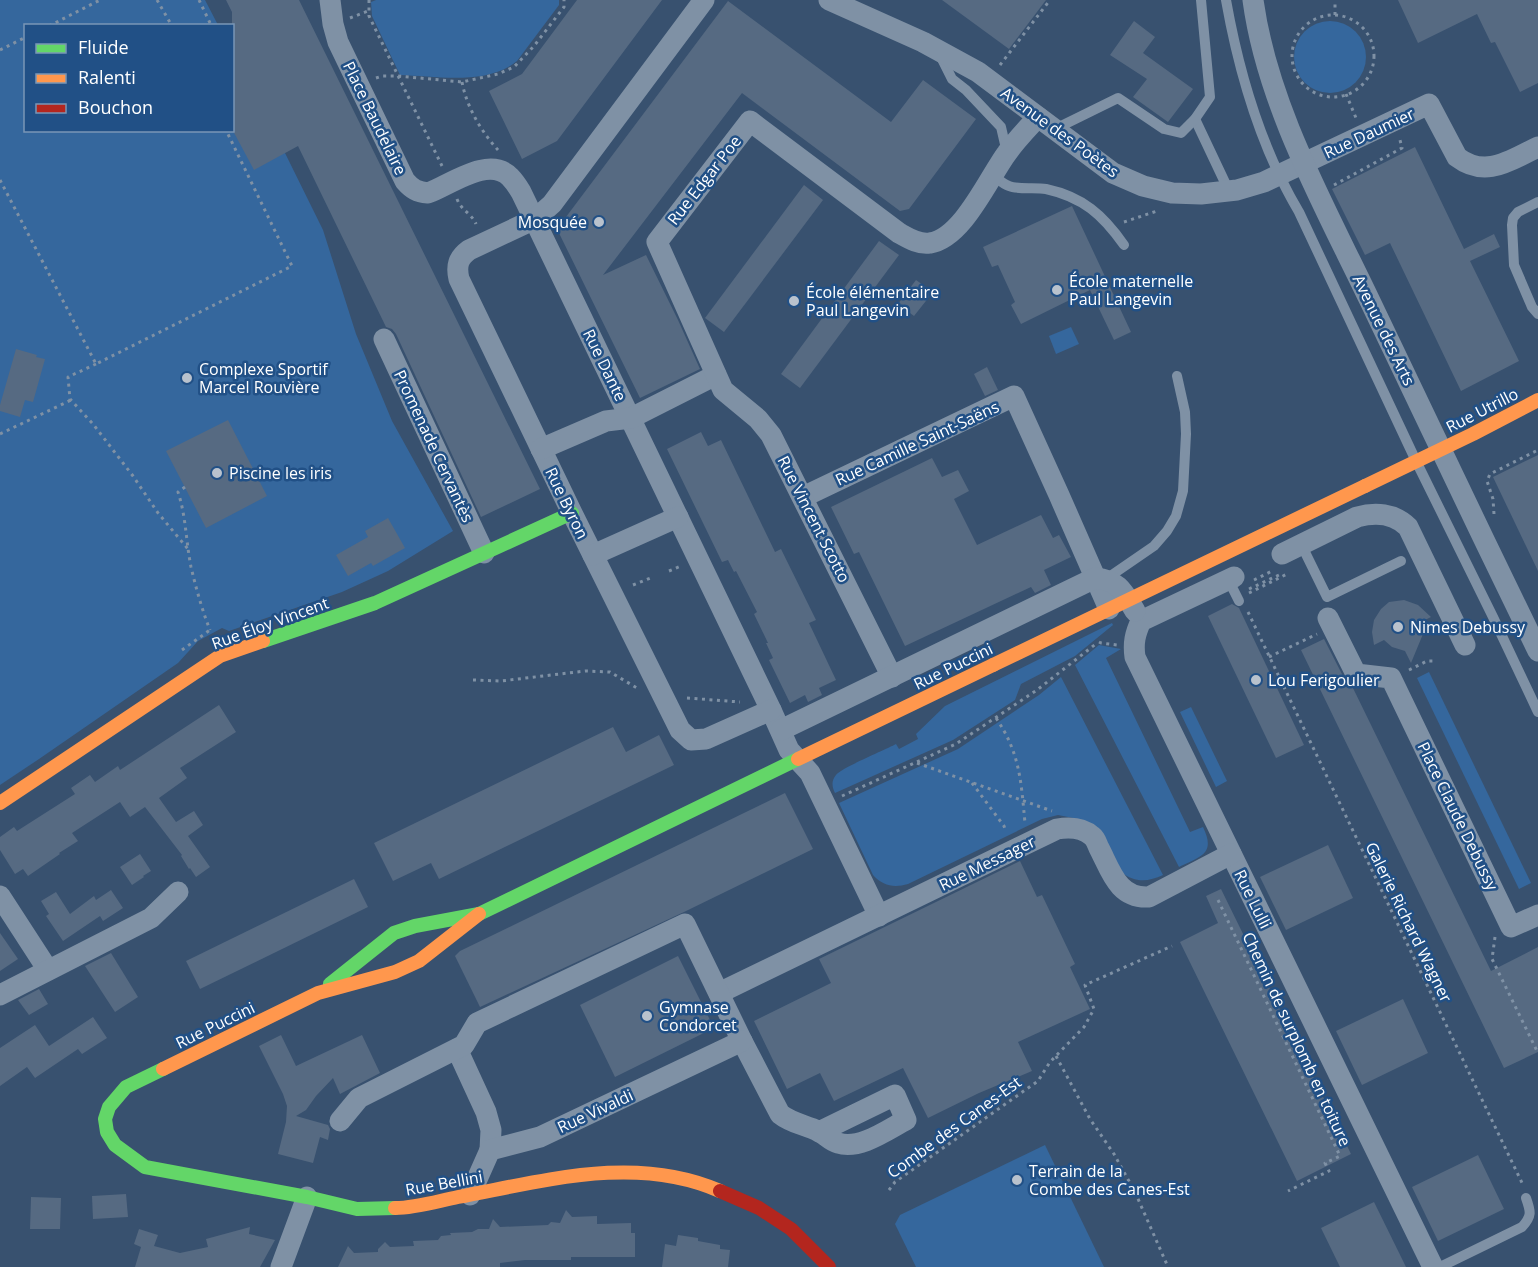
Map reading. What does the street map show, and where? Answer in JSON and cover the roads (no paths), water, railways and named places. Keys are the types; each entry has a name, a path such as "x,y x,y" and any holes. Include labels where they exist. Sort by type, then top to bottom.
{"street":[{"name":"Place Baudelaire","path":"330,0 338,42 405,181 411,188 428,193 476,171 494,169 510,177 535,219"},
{"path":"535,219 552,204 566,186 704,0"},
{"name":"Avenue des Poètes","path":"829,0 923,42 978,72 1113,173 1143,186 1172,193 1201,194 1237,190 1264,182 1305,163"},
{"name":"Avenue des Arts","path":"1253,0 1258,31 1269,71 1289,130 1538,651"},
{"name":"Rue Daumier","path":"1305,163 1429,104 1457,157 1464,162 1489,168 1499,166 1538,147"},
{"name":"Rue Edgar Poe","path":"716,375 657,242 750,121 899,233 917,242 930,243 950,233 961,222 1006,153 1046,123"},
{"name":"Rue Byron","path":"535,219 462,255 457,270 459,279 680,730 691,740 706,739 767,712"},
{"name":"Rue Dante","path":"535,219 678,517 767,712 781,730 789,750 810,773 879,916"},
{"name":"Promenade Cervantès","path":"384,339 484,554"},
{"path":"541,449 606,421 631,418 716,375"},
{"name":"Rue Vincent Scotto","path":"716,375 723,390 758,419 771,435 892,677"},
{"name":"Rue Camille Saint-Saëns","path":"803,497 1014,396 1101,579 1109,609"},
{"name":"Rue Utrillo","path":"1441,449 1538,400"},
{"name":"Rue Puccini","path":"126,1087 318,993 395,972 419,961 479,914 1441,449"},
{"name":"Rue Éloy Vincent","path":"0,803 220,656 375,603 572,513"},
{"path":"1279,561 1301,544 1369,514 1381,514 1402,521 1408,527 1465,645"},
{"path":"593,555 678,517"},
{"path":"781,730 1101,579 1121,588 1141,621 1231,578"},
{"name":"Rue Lulli","path":"1141,621 1135,633 1134,646 1137,664 1433,1267"},
{"name":"Place Claude Debussy","path":"1330,622 1356,674 1391,678 1511,927 1538,915"},
{"name":"Rue Messager","path":"719,993 1057,829 1072,827 1083,830 1094,837 1118,884 1138,898 1149,897 1231,855"},
{"path":"0,995 151,918 178,892"},
{"path":"0,896 48,970"},
{"name":"Rue Puccini","path":"318,993 394,933 415,926 479,914"},
{"path":"340,1121 359,1098 464,1045 477,1023 685,924 780,1114 787,1120 819,1132"},
{"name":"Rue Vivaldi","path":"490,1150 540,1137 742,1041"},
{"path":"457,1049 486,1112 491,1130 490,1150 470,1195"},
{"name":"Rue Bellini","path":"126,1087 109,1107 105,1119 107,1132 115,1145 145,1167 307,1197 357,1209 401,1208 579,1174 652,1173 700,1182 759,1208 791,1229 829,1267"},
{"path":"280,1267 307,1197"}],"lane":[{"path":"1046,123 1118,98 1164,129 1181,133 1195,119 1210,97 1201,0"},
{"path":"1226,0 1241,68 1262,135 1279,176 1299,212 1416,461 1538,712"},
{"path":"937,50 952,79 966,90 1001,127 1006,153"},
{"path":"1195,119 1229,191"},
{"path":"993,176 1009,187 1044,188 1077,200 1091,208 1111,226 1124,245"},
{"path":"1538,202 1518,212 1513,218 1512,225 1514,265 1532,307 1538,314"},
{"path":"1101,579 1154,546 1176,516 1183,491 1186,434 1185,412 1177,376"},
{"path":"1301,544 1327,597 1401,561"},
{"path":"1231,578 1240,601"},
{"path":"1440,1267 1522,1227 1529,1219 1530,1210 1526,1198"}],"place":[{"name":"Mosquée","path":"599,222"},
{"name":"École maternelle Paul Langevin","path":"1057,290"},
{"name":"École élémentaire Paul Langevin","path":"794,301"},
{"name":"Complexe Sportif Marcel Rouvière","path":"187,378"},
{"name":"Piscine les iris","path":"217,473"},
{"name":"Nimes Debussy","path":"1398,627"},
{"name":"Lou Ferigoulier","path":"1256,680"},
{"name":"Gymnase Condorcet","path":"647,1016"},
{"name":"Terrain de la Combe des Canes-Est","path":"1017,1180"}]}
